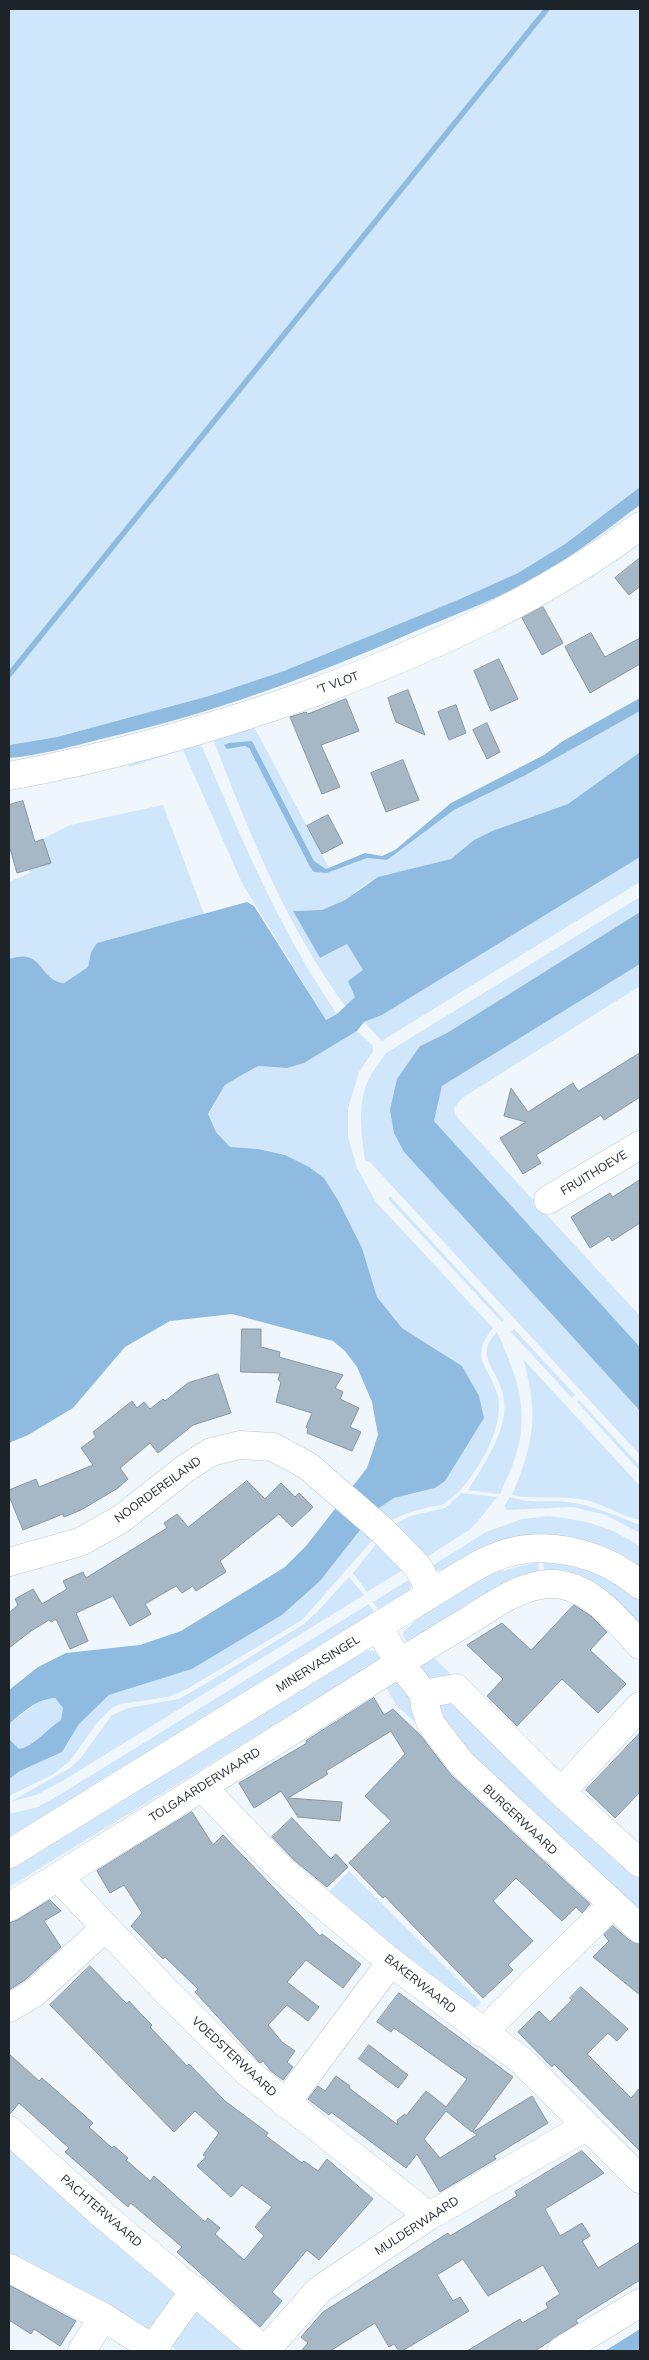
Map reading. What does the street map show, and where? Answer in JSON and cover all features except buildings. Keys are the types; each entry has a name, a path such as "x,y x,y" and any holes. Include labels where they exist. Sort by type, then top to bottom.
{"street":[{"name":"'T VLOT","path":"9,776 72,765 201,729 264,710 391,664 510,608 610,548 640,526"},
{"name":"FRUITHOEVE","path":"548,1200 640,1145"},
{"name":"NOORDEREILAND","path":"9,1562 80,1542 121,1519 186,1468 211,1452 240,1445 273,1447 308,1466 374,1524 418,1567 432,1593"},
{"name":"MINERVASINGEL","path":"9,1854 432,1593 494,1557 523,1550 545,1548 592,1557 618,1569 640,1585"},
{"name":"TOLGAARDERWAARD","path":"9,1907 400,1662 501,1600 522,1591 550,1584 574,1588 592,1598 618,1621 640,1645"},
{"name":"BURGERWAARD","path":"378,1627 400,1662 424,1694 425,1706 432,1724 462,1764 640,1929"},
{"path":"424,1694 456,1688 561,1792 640,1863"},
{"path":"561,1792 640,1706"},
{"name":"BAKERWAARD","path":"202,1787 283,1871 391,1962 482,2033 522,2061 640,2179"},
{"name":"VOEDSTERWAARD","path":"58,1877 105,1928 247,2072 285,2104 429,2216"},
{"path":"482,2033 612,1905"},
{"path":"9,2008 34,1993 105,1928"},
{"path":"285,2104 391,1962"},
{"name":"MULDERWAARD","path":"265,2351 320,2290 429,2216 587,2126"},
{"name":"PACHTERWAARD","path":"9,2130 103,2215 265,2351"},
{"path":"9,2268 103,2317 155,2350 194,2290"},
{"path":"561,2351 640,2303"},
{"path":"82,2351 103,2317"}],"shaded area":[{"path":"9,9 640,9 640,487 565,544 518,573 460,599 284,671 209,696 57,737 9,745"},
{"path":"640,711 640,752 568,804 492,831 474,840 451,859 388,874 367,883 345,900 322,910 293,911 320,958 347,944 363,970 355,997 346,1007 324,976 305,944 270,876 254,842 212,736 251,721 329,868 326,869 314,861 252,741 227,749 245,746 249,748 310,867 327,873 367,858 387,860 454,810 524,776"},
{"path":"198,737 244,844 278,914 296,948 337,1014 326,1020 242,883 183,750 129,767 127,755"},
{"path":"163,805 204,914 97,943 91,952 88,967 64,983 49,977 29,957 9,959 9,882 30,873 29,869 51,863 43,839 70,825"},
{"path":"640,857 640,882 382,1041 364,1022 382,1015"},
{"path":"640,897 640,912 447,1033 420,1046 404,1152 640,1411 640,1455 370,1162 365,1160 361,1112 367,1083 386,1053"},
{"path":"640,964 640,986 462,1098 454,1108 455,1115 640,1316 640,1347 434,1121 442,1086"},
{"path":"357,1031 373,1046 373,1051 359,1072 348,1109 348,1137 357,1168 376,1202 493,1328 485,1339 481,1356 495,1386 499,1410 497,1424 485,1454 477,1469 458,1493 440,1505 406,1514 384,1525 376,1510 394,1498 435,1488 462,1366 402,1328 377,1297 362,1248 338,1200 324,1178 285,1155 258,1149 230,1147 216,1132 208,1115 225,1085 242,1075 258,1066 287,1068 304,1063"},
{"path":"390,1196 504,1320 502,1322 388,1199"},
{"path":"514,1329 575,1395 572,1398 511,1332"},
{"path":"497,1332 515,1378 519,1393 522,1424 520,1441 500,1494 468,1490 493,1448 504,1417 503,1395 487,1355 490,1340"},
{"path":"523,1359 640,1486 640,1520 585,1500 512,1495 525,1460 532,1428 531,1396"},
{"path":"579,1400 640,1466 640,1471 577,1402"},
{"path":"462,1493 497,1497 469,1530 422,1560 388,1528 410,1516 445,1508"},
{"path":"510,1497 531,1501 567,1502 586,1506 640,1525 640,1533 606,1515 573,1507 507,1510 504,1506"},
{"path":"549,1516 597,1525 629,1540 640,1547 640,1570 622,1554 602,1546 554,1535 519,1538 443,1570 434,1571 430,1567 486,1532 522,1519"},
{"path":"366,1523 378,1534 302,1620 187,1689 168,1697 120,1704 112,1708 96,1724 70,1761 52,1775 9,1796 9,1779 20,1771 62,1752 79,1724 109,1695 192,1669 282,1615 320,1581"},
{"path":"381,1538 406,1568 367,1592 353,1573"},
{"path":"538,1562 539,1571 510,1580 408,1644 403,1632 415,1621 412,1617 477,1577"},
{"path":"543,1562 569,1565 594,1572 629,1591 640,1599 640,1625 620,1603 598,1586 574,1575 544,1571"},
{"path":"349,1577 364,1595 64,1780 36,1795 10,1802 70,1768 80,1759 112,1715 128,1708 179,1699 304,1624"},
{"path":"412,1578 410,1590 397,1603 381,1613 373,1602"},
{"path":"369,1604 376,1615 9,1842 9,1814 38,1807 61,1794"},
{"path":"367,1650 375,1651 380,1656 380,1660 9,1887 9,1864 355,1652 358,1656"},
{"path":"431,1655 456,1679 432,1680 429,1678 418,1662"},
{"path":"388,1677 403,1682 445,1749 397,1706 384,1684"},
{"path":"44,1698 55,1698 63,1708 61,1720 30,1745 19,1750 9,1739 10,1723"},
{"path":"451,1700 640,1879 640,1910 463,1750 435,1710 443,1702"},
{"path":"349,1871 481,2002 470,2013 321,1900"},
{"path":"9,2143 182,2295 151,2332 9,2253"},
{"path":"194,2308 247,2351 178,2351 167,2343"}],"water":[{"path":"640,487 640,505 590,542 538,576 476,606 297,680 220,707 66,748 9,758 9,745 57,737 209,696 284,671 460,599 518,573 565,544"},
{"path":"640,698 640,711 524,776 454,810 387,860 367,858 327,873 314,872 310,867 249,748 245,746 227,749 224,745 252,741 314,861 326,869 365,853 382,856 395,850 451,803 544,755 563,741"},
{"path":"640,752 640,857 382,1015 364,1022 357,1031 304,1063 287,1068 258,1066 225,1085 208,1114 216,1132 230,1147 258,1149 285,1155 309,1167 324,1178 338,1200 362,1248 377,1297 402,1328 462,1366 479,1396 484,1418 445,1481 435,1488 394,1498 376,1510 320,1581 282,1615 192,1669 109,1695 79,1724 62,1752 20,1771 9,1779 9,1739 19,1749 24,1748 61,1720 63,1708 55,1698 36,1703 10,1723 9,1727 9,1690 38,1667 66,1653 140,1645 181,1631 285,1567 306,1546 367,1468 378,1435 372,1402 357,1367 345,1351 333,1341 232,1314 170,1321 125,1347 73,1408 28,1435 9,1443 9,959 20,956 29,957 40,965 49,976 56,981 64,983 88,967 91,952 97,943 247,902 254,906 326,1020 337,1014 355,997 348,981 363,970 347,944 320,958 293,911 322,910 345,900 378,877 451,859 474,840 492,831 568,804"},
{"path":"640,912 640,964 442,1086 434,1121 640,1347 640,1411 404,1152 394,1133 390,1110 397,1079 420,1046 447,1033"},
{"path":"640,2329 640,2351 605,2351"}],"waterway":[{"path":"9,675 547,9"}]}
